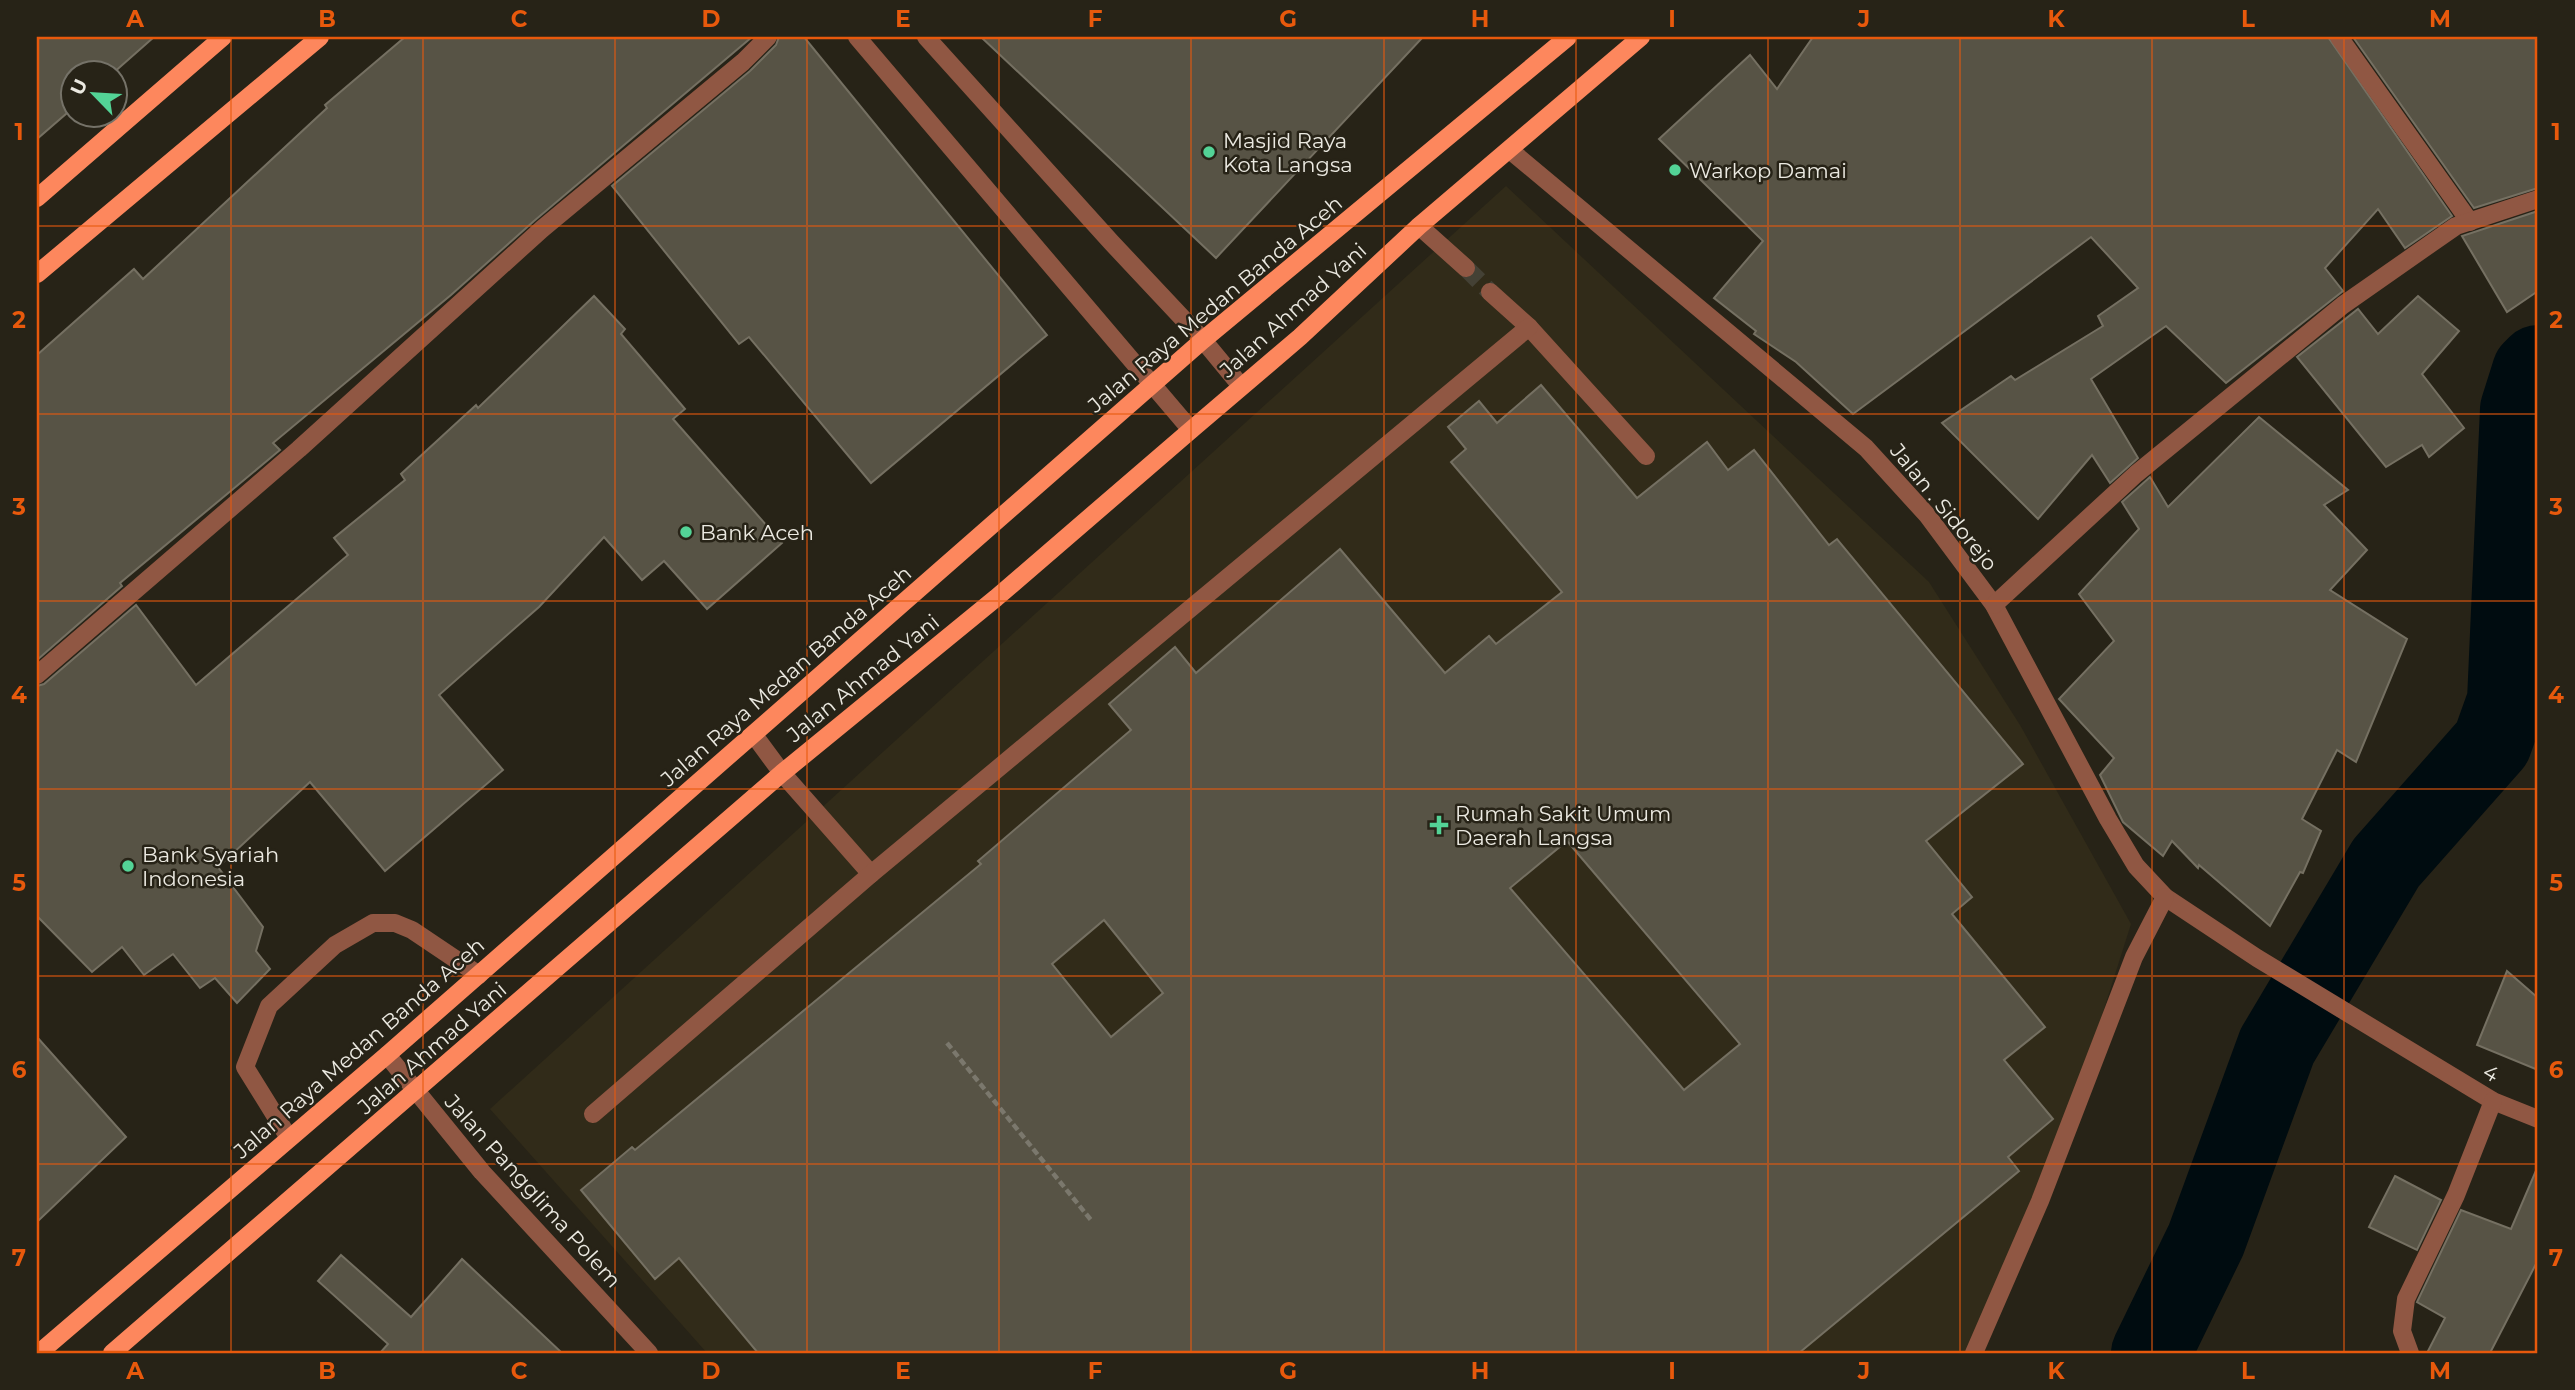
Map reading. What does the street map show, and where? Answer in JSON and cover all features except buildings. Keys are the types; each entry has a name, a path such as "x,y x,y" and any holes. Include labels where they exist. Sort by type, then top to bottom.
{"main road":[{"path":"37,198 223,37"},
{"path":"37,274 320,37"},
{"name":"Jalan Raya Medan Banda Aceh","path":"39,1353 479,975 1203,340 1568,37"},
{"name":"Jalan Ahmad Yani","path":"112,1353 782,773 996,598 1191,430 1419,226 1511,151 1641,37"}],"street":[{"path":"37,675 299,449 542,229 743,62 768,37"},
{"path":"857,37 1191,430"},
{"path":"926,37 1111,243 1203,340 1241,386"},
{"path":"2339,37 2470,222"},
{"name":"Jalan . Sidorejo","path":"1511,151 1866,448 1927,515 1994,605 2108,819 2136,866 2165,897 2257,958"},
{"path":"1994,605 2136,474 2343,305 2456,226 2538,200"},
{"path":"1419,226 1466,268"},
{"path":"1490,292 1529,327 1646,456"},
{"path":"593,1114 871,874 1529,327"},
{"path":"754,734 782,773 871,874"},
{"path":"1974,1353 2040,1201 2134,957 2165,897"},
{"path":"289,1138 245,1067 269,1006 335,944 373,923 394,923 412,930 479,975"},
{"name":"4","path":"2257,958 2493,1101 2538,1119"},
{"name":"Jalan Pangglima Polem","path":"387,1055 415,1093 482,1172 649,1353"},
{"path":"2410,1353 2402,1331 2406,1299 2456,1195 2493,1101"}],"path":[{"path":"947,1042 1091,1220"}],"shaded area":[{"name":"Rumah Sakit Umum Daerah Langsa","path":"1506,186 1929,582 2020,725 2131,924 2078,1091 1966,1353 707,1353 490,1109"}],"waterway":[{"path":"2151,1353 2206,1240 2277,1046 2386,863 2492,743 2507,701 2520,409 2532,371 2538,365"}],"tunnel":[{"path":"1466,268 1490,292"}],"place":[{"name":"Masjid Raya Kota Langsa","path":"1209,152"},
{"name":"Warkop Damai","path":"1675,170"},
{"name":"Bank Aceh","path":"686,532"},
{"name":"Rumah Sakit Umum Daerah Langsa","path":"1439,825"},
{"name":"Bank Syariah Indonesia","path":"128,866"}]}
